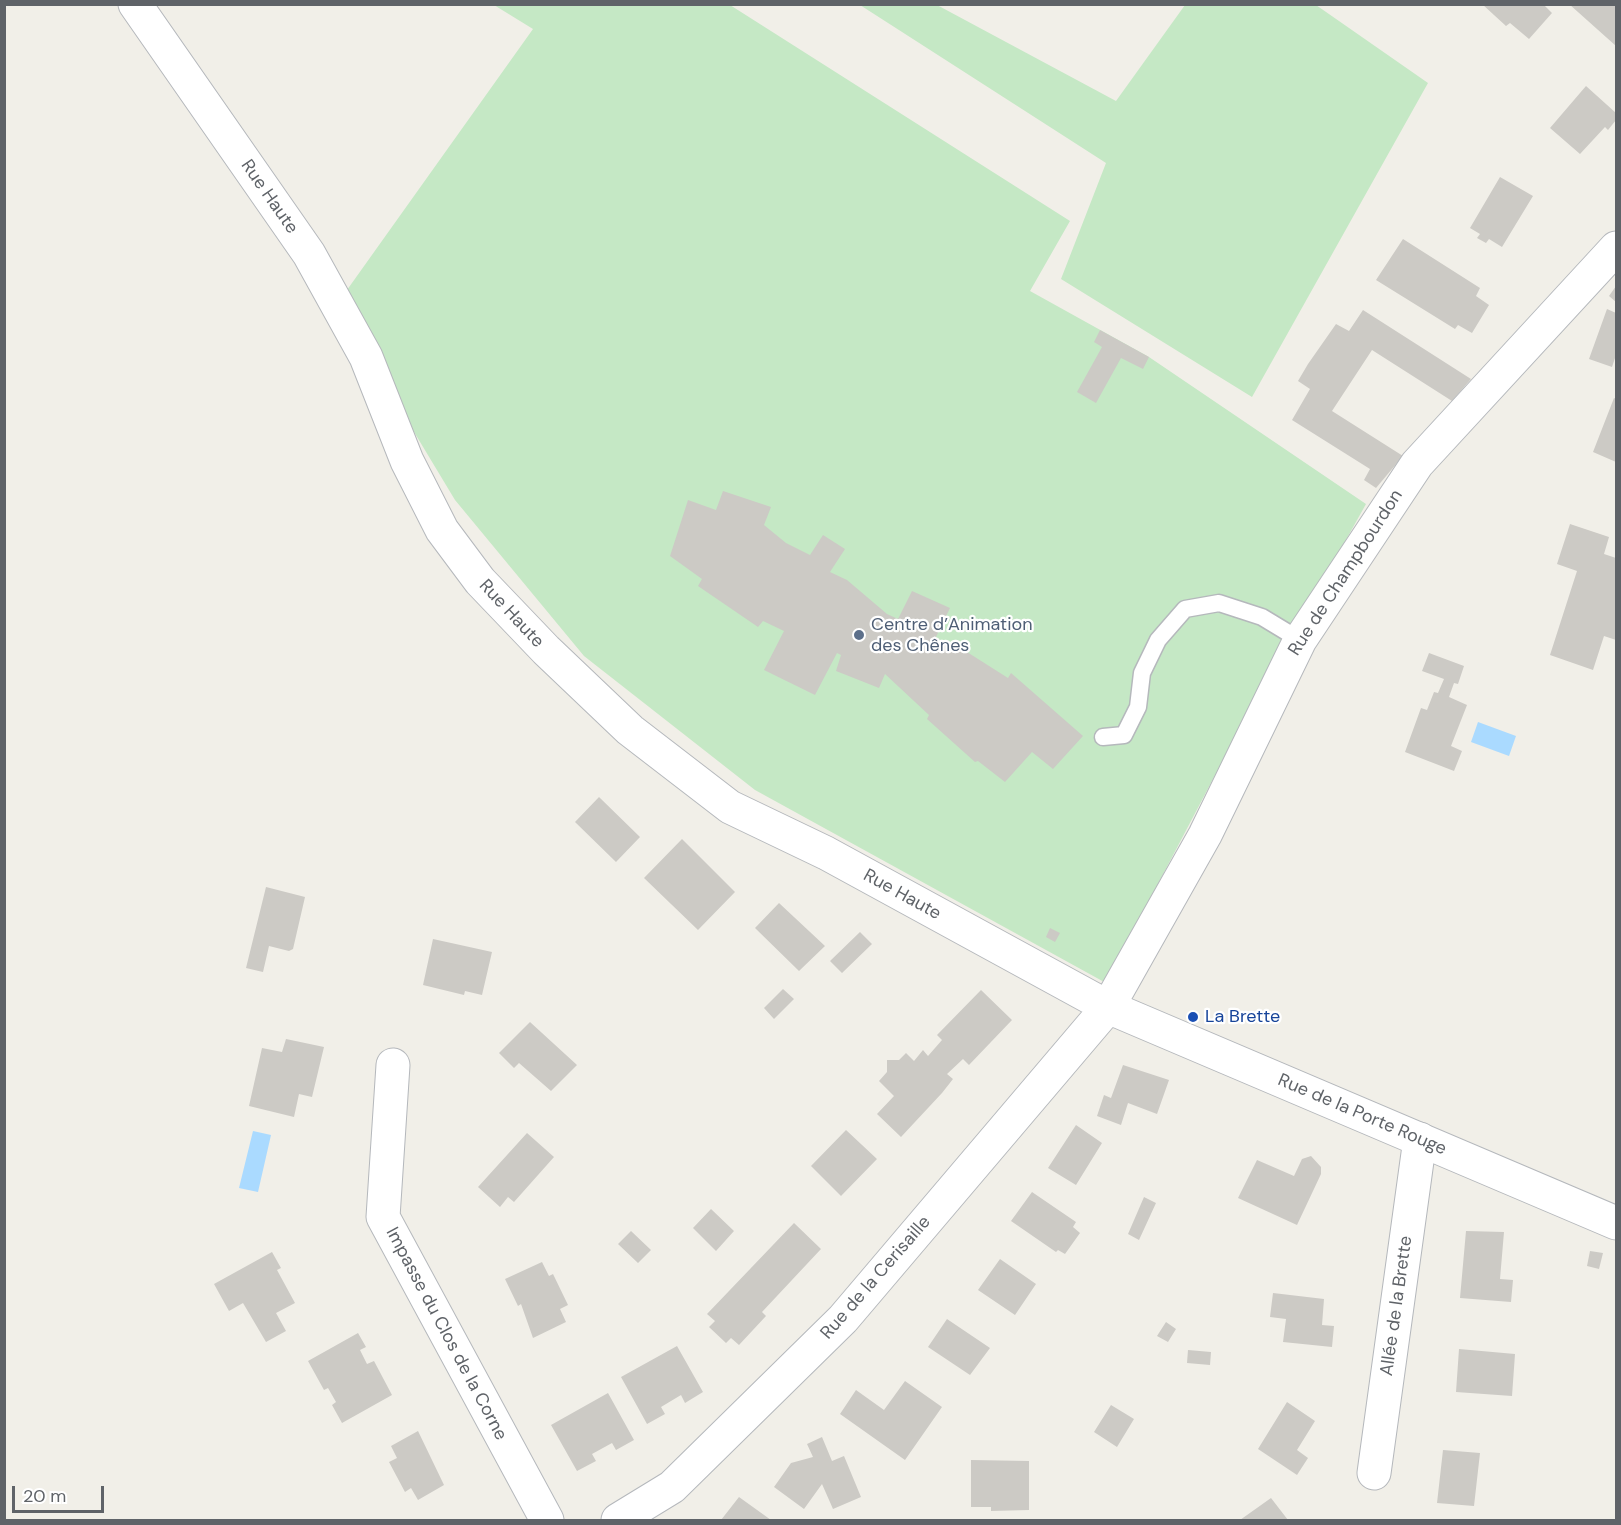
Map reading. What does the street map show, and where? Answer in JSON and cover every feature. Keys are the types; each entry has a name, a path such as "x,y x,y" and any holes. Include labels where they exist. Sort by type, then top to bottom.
{"street":[{"name":"Rue Haute","path":"135,4 309,254 366,357 407,461 442,530 480,581 529,633 630,730 730,807 826,853 1108,1007"},
{"name":"Rue de Champbourdon","path":"1108,1007 1205,835 1300,640 1417,464 1617,248"},
{"name":"Rue de la Porte Rouge","path":"1108,1007 1617,1223"},
{"name":"Rue de la Cerisaille","path":"618,1521 672,1487 843,1319 1108,1007"},
{"name":"Impasse du Clos de la Corne","path":"393,1065 383,1217 548,1521"},
{"name":"Allée de la Brette","path":"1374,1473 1420,1139"}],"lane":[{"path":"1102,737 1124,735 1138,707 1142,673 1158,640 1185,609 1219,603 1262,617 1300,640"}],"green space":[{"path":"494,5 730,5 1070,221 1030,291 1149,357 1366,504 1224,758 1106,983 755,790 584,656 455,500 337,304 533,29"},
{"path":"860,5 937,5 1116,101 1185,5 1316,5 1428,83 1252,397 1061,279 1106,163"}],"water":[{"path":"1478,722 1516,736 1509,756 1471,742"},
{"path":"253,1131 271,1135 258,1192 239,1188"}],"building":[{"path":"1482,4 1543,4 1552,13 1529,39 1510,23 1506,26"},
{"path":"1569,4 1616,4 1616,46"},
{"path":"1586,86 1616,113 1616,120 1608,130 1605,127 1580,154 1550,128"},
{"path":"1500,177 1533,196 1502,247 1489,239 1486,243 1477,238 1480,234 1470,228"},
{"path":"1403,239 1480,288 1476,296 1489,305 1472,333 1458,325 1455,329 1376,280"},
{"path":"1616,286 1616,302 1609,296"},
{"path":"1607,309 1616,313 1616,355 1612,367 1589,359"},
{"path":"1363,310 1471,379 1452,401 1372,350 1332,411 1403,456 1376,488 1364,480 1370,469 1292,420 1310,389 1298,381 1308,364 1336,324 1349,331"},
{"path":"1100,330 1149,357 1143,369 1121,358 1096,403 1077,392 1102,347 1094,342"},
{"path":"1614,398 1616,399 1616,462 1593,452"},
{"name":"Centre d’Animation des Chênes","path":"723,491 771,507 764,525 786,543 810,555 823,535 845,549 830,572 847,580 887,614 898,619 912,591 950,608 935,639 967,652 1008,678 1011,673 1083,736 1053,769 1032,752 1005,782 978,761 975,762 927,719 929,715 885,674 879,688 836,671 841,655 837,653 815,695 764,670 784,631 763,621 758,627 698,586 702,579 670,556 688,500 716,510"},
{"path":"1570,524 1609,537 1604,554 1616,558 1616,640 1604,636 1593,670 1550,655 1577,571 1557,564"},
{"path":"1429,653 1464,666 1458,684 1454,683 1449,697 1467,705 1451,746 1462,751 1454,771 1405,752 1421,708 1427,710 1434,692 1438,693 1444,679 1422,671"},
{"path":"599,797 640,837 616,862 575,822"},
{"path":"682,839 735,892 698,930 644,878"},
{"path":"266,887 305,897 293,949 289,951 269,946 263,972 246,968"},
{"path":"779,903 825,946 799,971 755,928"},
{"path":"1050,928 1060,933 1055,942 1046,937"},
{"path":"860,932 872,944 842,973 830,961"},
{"path":"433,939 492,952 482,995 465,991 464,995 423,985"},
{"path":"783,989 794,999 774,1019 764,1008"},
{"path":"981,990 1012,1020 969,1065 963,1059 947,1074 953,1079 901,1137 877,1114 894,1096 879,1081 887,1072 887,1060 899,1060 906,1053 914,1061 923,1050 928,1056 942,1040 937,1035"},
{"path":"530,1022 577,1065 551,1091 519,1063 514,1068 499,1053"},
{"path":"286,1039 324,1047 312,1097 299,1094 294,1117 249,1106 262,1048 282,1052"},
{"path":"1123,1065 1169,1080 1157,1114 1128,1103 1121,1125 1097,1116 1104,1095 1111,1098"},
{"path":"1076,1125 1102,1143 1076,1185 1048,1168"},
{"path":"846,1130 877,1159 841,1196 811,1166"},
{"path":"527,1133 554,1157 514,1202 508,1197 500,1207 478,1187"},
{"path":"1311,1156 1321,1167 1321,1174 1297,1225 1238,1198 1257,1160 1294,1176 1302,1159"},
{"path":"1032,1192 1076,1222 1073,1227 1080,1233 1065,1254 1058,1250 1056,1252 1011,1221"},
{"path":"1144,1197 1156,1203 1139,1240 1128,1234"},
{"path":"711,1209 734,1231 716,1251 693,1228"},
{"path":"794,1223 821,1249 762,1312 766,1316 739,1345 731,1338 726,1343 709,1327 715,1321 707,1314"},
{"path":"631,1231 651,1250 638,1263 618,1244"},
{"path":"1466,1231 1504,1232 1500,1279 1513,1280 1511,1302 1460,1298"},
{"path":"1590,1251 1603,1253 1599,1269 1587,1266"},
{"path":"272,1252 281,1268 277,1270 295,1303 276,1313 286,1331 266,1342 243,1303 229,1311 214,1284"},
{"path":"1000,1259 1036,1284 1015,1315 978,1290"},
{"path":"542,1262 549,1276 553,1274 568,1305 560,1309 566,1322 533,1338 521,1304 518,1306 505,1279"},
{"path":"1273,1293 1324,1299 1322,1325 1334,1326 1332,1347 1283,1342 1286,1319 1270,1317"},
{"path":"947,1319 990,1348 970,1375 928,1347"},
{"path":"1166,1322 1176,1329 1168,1342 1157,1336"},
{"path":"358,1333 366,1347 360,1350 367,1364 374,1361 392,1395 342,1423 332,1405 336,1402 328,1388 324,1390 308,1361"},
{"path":"677,1346 703,1392 685,1403 681,1395 661,1407 665,1414 647,1424 621,1377"},
{"path":"1459,1349 1515,1354 1512,1396 1456,1392"},
{"path":"1188,1350 1211,1352 1210,1365 1187,1363"},
{"path":"905,1381 942,1407 905,1460 840,1414 856,1390 884,1410"},
{"path":"608,1393 634,1440 616,1450 612,1443 592,1454 596,1461 577,1471 551,1425"},
{"path":"1287,1402 1315,1421 1297,1450 1308,1458 1297,1475 1258,1449"},
{"path":"1111,1405 1134,1419 1117,1447 1094,1432"},
{"path":"418,1431 444,1485 418,1500 411,1488 405,1492 389,1462 397,1458 391,1446"},
{"path":"822,1437 832,1461 844,1456 861,1497 833,1509 822,1484 804,1509 774,1487 791,1463 813,1457 807,1444"},
{"path":"1443,1450 1480,1453 1474,1506 1437,1503"},
{"path":"971,1460 1029,1461 1029,1510 991,1511 991,1507 971,1507"},
{"path":"739,1497 771,1520 721,1520"},
{"path":"1271,1498 1288,1520 1240,1520"}],"place":[{"name":"Centre d’Animation des Chênes","path":"859,635"},
{"name":"La Brette","path":"1193,1017"}]}
